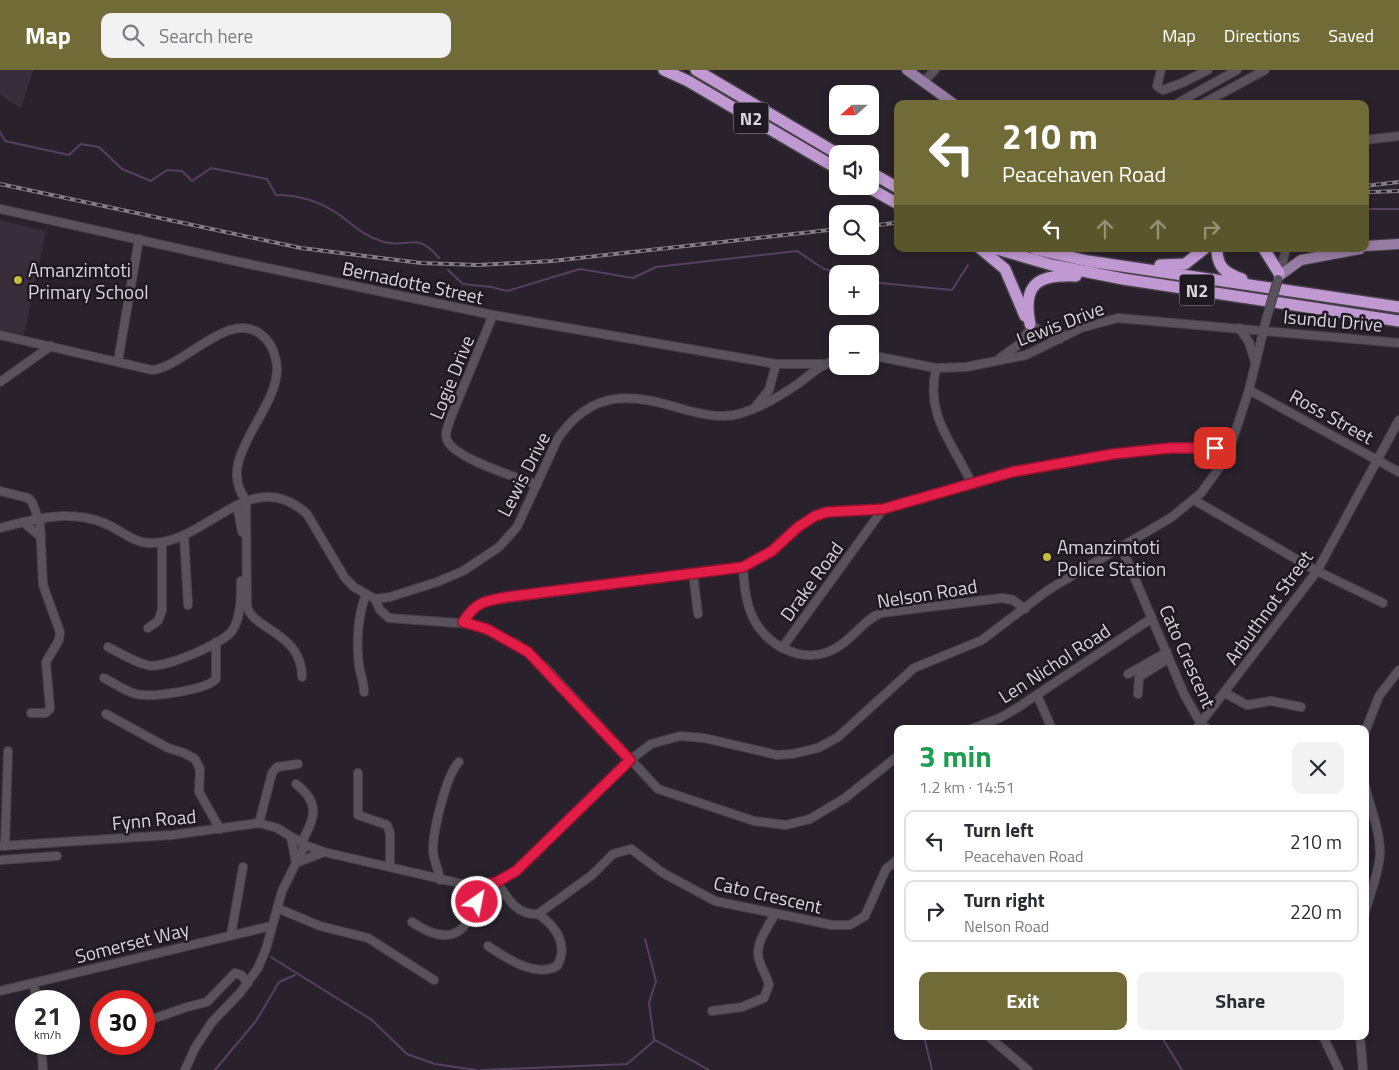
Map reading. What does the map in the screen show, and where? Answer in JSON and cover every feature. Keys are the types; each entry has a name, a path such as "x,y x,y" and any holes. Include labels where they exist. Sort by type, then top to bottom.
{"highway":[{"name":"N2","path":"664,70 688,81 829,164"},
{"name":"N2","path":"696,70 829,149"},
{"path":"879,177 894,186"},
{"path":"879,193 894,202"},
{"path":"985,252 1005,268 1031,325"},
{"name":"N2","path":"1007,252 1052,265 1123,279 1399,321"},
{"name":"N2","path":"1046,252 1143,270 1399,307"},
{"path":"1058,255 1178,266 1194,259 1201,252"},
{"path":"1218,252 1218,263 1225,272 1261,286"},
{"path":"1266,252 1279,276"},
{"path":"1031,325 1028,305 1031,290 1035,284 1048,277 1056,275 1123,279"}],"main road":[{"path":"907,70 948,100"},
{"path":"1369,247 1399,244"},
{"path":"1279,276 1301,260 1344,252"}],"street":[{"path":"923,82 935,70"},
{"path":"1161,70 1157,86 1163,90 1208,70"},
{"path":"1183,100 1237,70"},
{"path":"1209,100 1265,70"},
{"path":"1369,140 1399,136"},
{"name":"Bernadotte Street","path":"0,209 493,316 776,364 822,364"},
{"path":"118,362 139,239"},
{"path":"488,946 519,964 540,969 550,969 556,966 562,947 560,935 547,920 538,914 521,912 510,902 497,882 516,871 533,856 630,760 651,744 680,736 704,738 776,755 792,754 818,748 838,737 914,668 971,646 1025,609 1048,590 1172,517 1194,500 1211,480 1230,448 1249,390 1285,252"},
{"name":"Logie Drive","path":"493,316 446,433 447,440 461,454 537,486"},
{"name":"Lewis Drive","path":"879,357 936,368 984,364 1026,354 1093,324 1118,318 1264,330"},
{"path":"984,364 1009,352 1018,345 1031,325 1060,339"},
{"path":"1239,328 1249,342 1255,364"},
{"path":"0,335 152,370 162,369 204,342 234,330 248,329 260,333 268,342 274,353 276,380 237,464 237,486 246,500 246,586 248,611 257,620 277,632 292,648 300,661 302,677"},
{"name":"Isundu Drive","path":"1264,330 1399,343"},
{"path":"0,382 51,346"},
{"name":"Lewis Drive","path":"375,598 390,597 437,582 481,560 499,547 517,527 537,486 550,453 567,427 580,414 604,400 646,398 704,415 728,416 744,413 768,403 822,364 829,362"},
{"path":"755,407 769,390 776,364"},
{"path":"936,368 933,380 934,408 939,425 971,482"},
{"name":"Ross Street","path":"1249,390 1399,472"},
{"name":"Arbuthnot Street","path":"1200,725 1317,571 1376,459 1399,420"},
{"path":"463,622 472,609 487,601 743,567 772,551 798,527 815,516 827,512 883,509 921,499 971,482 1012,472 1128,451 1230,448"},
{"path":"0,490 28,498 32,502 38,518 41,537 43,584 60,632 59,640 46,662 50,709 45,713 31,714"},
{"path":"0,528 38,518 72,516 90,518 105,523 134,539 149,544 162,543 184,535 246,500 276,497 300,507 318,530 345,578 366,594 375,598 380,610 389,618 463,622 487,629 528,652 630,760 664,793 754,821 786,825 810,819 834,806 894,759"},
{"path":"1194,500 1317,571 1383,603"},
{"path":"108,647 147,666 157,666 216,642 232,631 240,599 242,533 237,505"},
{"name":"Drake Road","path":"782,648 883,509"},
{"path":"23,522 41,537"},
{"path":"184,535 188,605"},
{"path":"148,628 158,621 162,610 162,543"},
{"name":"Cato Crescent","path":"1121,546 1199,725"},
{"name":"Nelson Road","path":"743,567 745,593 756,624 764,634 782,648 801,655 830,651 844,643 872,616 892,611 1002,598 1013,600 1025,609"},
{"path":"693,573 698,614"},
{"path":"364,692 364,680 359,667 358,652 360,612 366,594"},
{"name":"Len Nichol Road","path":"982,725 1000,718 1152,618"},
{"path":"104,678 134,694 146,696 206,686 216,679 216,642"},
{"path":"1128,674 1168,655"},
{"path":"1138,694 1139,677 1168,655"},
{"path":"1368,725 1380,696 1399,670"},
{"path":"1037,694 1050,725"},
{"path":"1225,694 1247,705 1271,701 1300,707"},
{"path":"106,714 168,748 195,759 200,770 199,792 220,829"},
{"path":"2,846 8,751"},
{"path":"440,880 434,855 435,835 451,774 459,762"},
{"path":"259,823 272,773 277,767 298,764"},
{"path":"358,773 358,815 387,825 390,833 390,867"},
{"path":"185,1070 195,1048 212,1022 248,983 258,968 266,949 282,891 296,863 312,824 314,814 309,796 296,784"},
{"path":"1369,800 1378,834 1380,854 1369,900"},
{"name":"Fynn Road","path":"2,846 172,835 259,823 277,828 303,844 324,852 467,885 497,882"},
{"path":"291,837 296,863"},
{"name":"Cato Crescent","path":"538,914 592,875 613,854 631,848 663,873 695,892 715,901 832,925 850,925 858,922 869,910 886,869 894,862"},
{"path":"296,863 324,852"},
{"path":"0,860 57,856"},
{"path":"231,935 243,867"},
{"path":"412,922 435,935 456,935 461,932 472,914 482,885"},
{"path":"278,908 320,926 368,938 434,980"},
{"path":"712,1011 742,1007 764,998 769,985 759,962 758,943 775,914"},
{"name":"Somerset Way","path":"0,991 271,926"},
{"path":"155,1018 207,1002 235,973 241,975 248,983"},
{"path":"34,983 35,990"},
{"path":"993,1040 1028,1070"},
{"path":"1325,1040 1339,1070"},
{"path":"1360,1040 1363,1070"},
{"path":"42,1055 43,1070"}],"shaded area":[{"path":"0,70 33,70 21,108 0,95"},
{"name":"Amanzimtoti Primary School","path":"0,220 46,231 24,335 0,330"}],"waterway":[{"path":"0,132 5,141 69,155 81,144 99,147 122,169 151,181 167,170 182,171 192,181 211,168 267,179 276,195 294,196 318,203 334,211 372,237 393,244 418,242 431,250 439,258"},
{"path":"1369,209 1399,209"},
{"path":"448,270 463,284 507,291 580,269 633,278 656,267 797,251 824,269 829,270"},
{"path":"879,283 952,290 968,265"},
{"path":"645,939 656,981 649,1003 654,1039"},
{"path":"271,957 372,1020 407,1054 435,1064 476,1070"},
{"path":"215,1070 256,1021 279,982 295,975"},
{"path":"481,1070 627,1064 655,1040 709,1070"},
{"path":"925,1040 932,1070"},
{"path":"1163,1040 1182,1070"}],"railway":[{"path":"1369,186 1399,182"},
{"path":"0,184 301,248 421,263 478,265 552,261 829,230"},
{"path":"1370,192 1399,191"},
{"path":"879,225 894,223"}],"place":[{"name":"Amanzimtoti Primary School","path":"18,280"},
{"name":"Amanzimtoti Police Station","path":"1047,557"}],"route":[{"path":"477,902 482,885 497,882 516,871 630,760 545,667 528,652 517,644 487,629 463,622 479,603 507,597 743,567 772,551 798,527 815,516 827,512 883,509 921,499 971,482 1071,460 1136,450 1215,448"}]}
